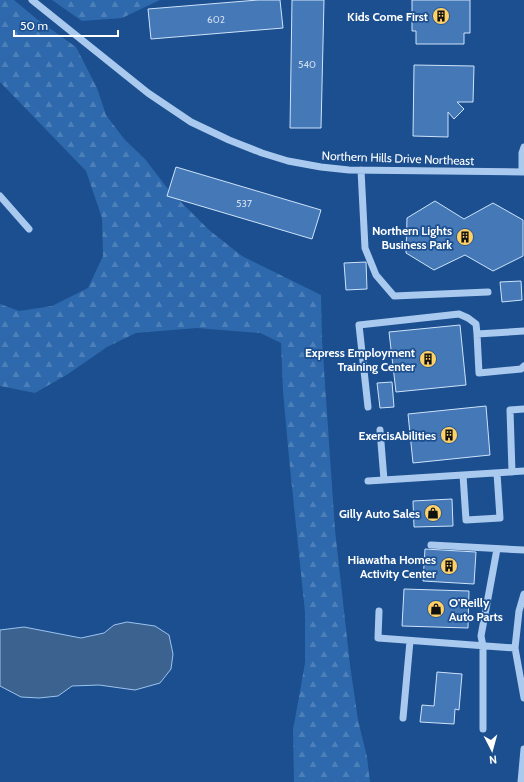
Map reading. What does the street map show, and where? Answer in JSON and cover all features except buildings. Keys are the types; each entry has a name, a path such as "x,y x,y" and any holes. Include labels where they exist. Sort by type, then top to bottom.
{"street":[{"name":"Northern Hills Drive Northeast","path":"32,0 148,93 191,122 235,143 262,153 290,162 321,167 360,170 523,172"},
{"path":"523,172 522,153 524,147"},
{"path":"360,170 365,248 376,275 394,296 488,292"},
{"path":"0,196 29,229"},
{"path":"368,407 359,325 459,314 476,324 479,373 521,369 524,366"},
{"path":"477,334 524,331"},
{"path":"512,472 510,410 524,409"},
{"path":"380,430 384,480"},
{"path":"368,481 524,471"},
{"path":"463,475 466,520 500,518 497,473"},
{"path":"431,545 524,550"},
{"path":"483,729 483,646 481,636 497,549"},
{"path":"524,594 516,633 515,648 524,698"},
{"path":"379,611 378,638 515,648"},
{"path":"516,633 524,634"},
{"path":"403,718 410,641"},
{"path":"521,782 524,749"}],"green space":[{"path":"0,0 14,0 38,20 76,47 97,88 106,115 125,140 145,159 168,189 209,230 242,256 321,295 322,340 335,530 350,665 358,720 367,757 370,782 294,782 293,730 305,663 305,612 283,391 281,343 260,333 197,328 136,333 107,347 68,374 35,393 0,386 0,304 19,311 52,306 88,288 103,256 102,218 86,171 0,82"},
{"path":"52,0 160,0 122,18 82,21"}],"shaded area":[{"path":"127,622 155,626 169,635 173,654 171,669 160,683 135,690 99,685 72,686 58,696 39,698 21,697 0,686 0,630 24,627 81,638 104,633 114,625"}],"place":[{"name":"Kids Come First","path":"441,16"},
{"name":"Northern Lights Business Park","path":"465,237"},
{"name":"Express Employment Training Center","path":"428,359"},
{"name":"ExercisAbilities","path":"449,435"},
{"name":"Gilly Auto Sales","path":"433,513"},
{"name":"Hiawatha Homes Activity Center","path":"449,566"},
{"name":"O'Reilly Auto Parts","path":"436,609"}]}
